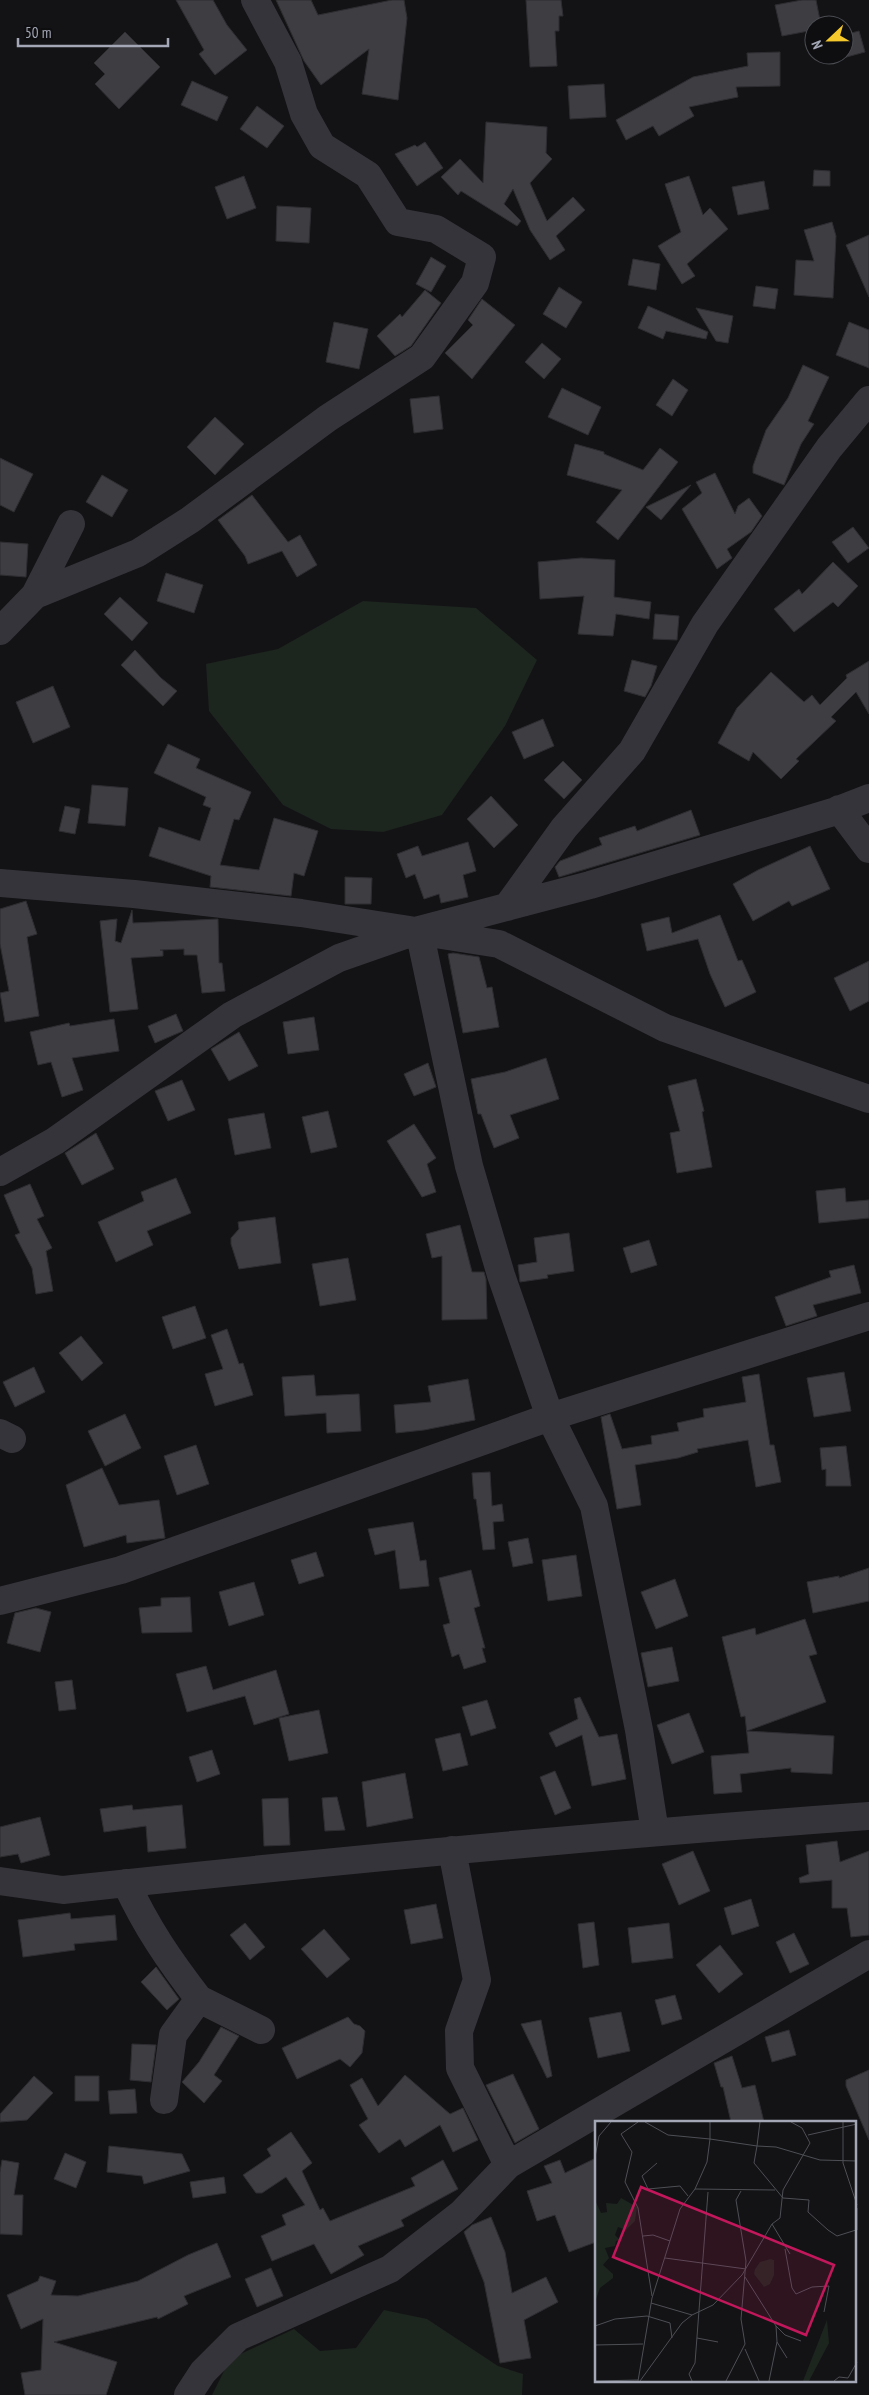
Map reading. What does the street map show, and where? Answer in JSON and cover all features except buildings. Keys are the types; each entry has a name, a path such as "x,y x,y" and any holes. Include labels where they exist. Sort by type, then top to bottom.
{"street":[{"path":"36,595 138,553 190,520 328,418 422,358 475,283 482,258 436,228 398,222 368,175 322,146 304,114 288,62 255,0"},
{"path":"506,907 564,828 632,751 705,624 830,448 869,400"},
{"path":"0,631 36,595 71,524"},
{"path":"0,1172 55,1140 232,1015 339,958 419,930 590,885 839,809 869,798"},
{"path":"839,809 869,849"},
{"path":"0,883 134,894 301,913 499,944 665,1028 869,1099"},
{"path":"419,930 469,1166 501,1275 550,1417 594,1506 639,1730 655,1832"},
{"path":"0,1601 121,1570 550,1417 869,1316"},
{"path":"0,1881 63,1890 452,1850 869,1816"},
{"path":"452,1850 477,1980 459,2031 460,2068 508,2165"},
{"path":"126,1883 143,1918 164,1954 199,1999 261,2030"},
{"path":"188,2395 203,2372 238,2337 390,2269 462,2213 508,2165 869,1954"},
{"path":"164,2100 173,2035 199,1999"}],"shaded area":[{"path":"363,601 476,608 537,660 505,726 442,815 383,832 331,829 283,805 209,711 206,664 278,649"},
{"path":"384,2310 427,2319 498,2366 523,2374 522,2395 212,2395 230,2359 294,2329 320,2351 356,2348"}]}
